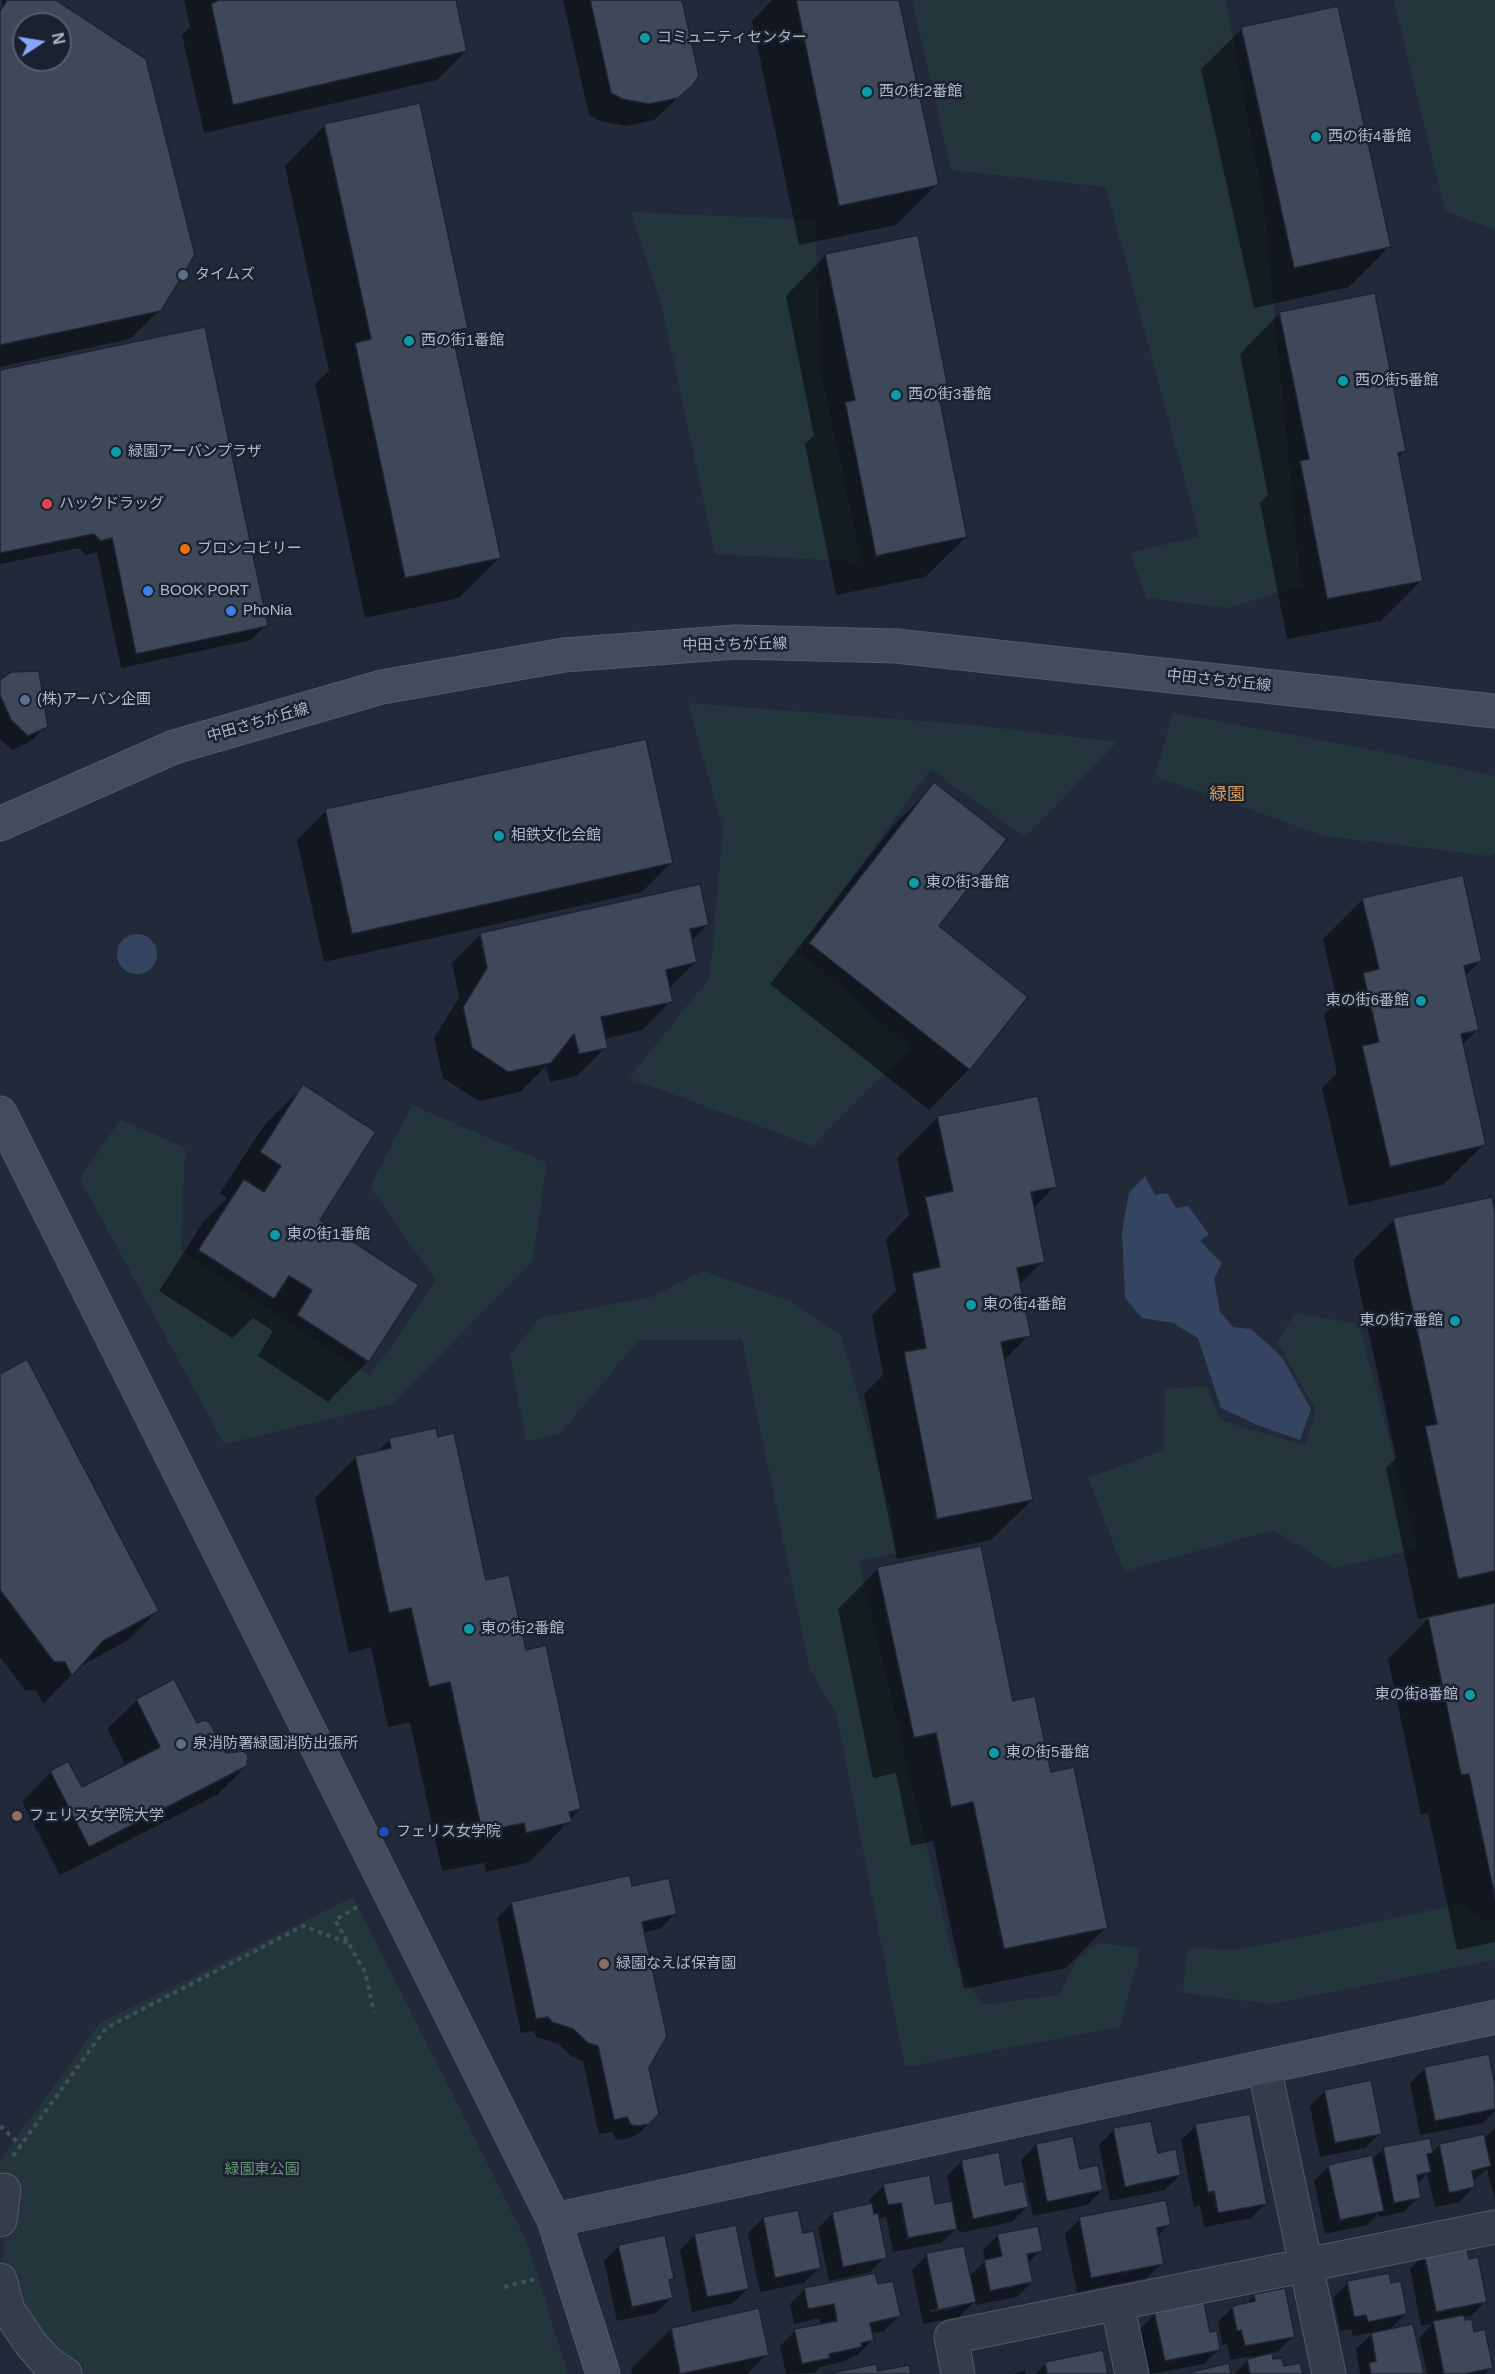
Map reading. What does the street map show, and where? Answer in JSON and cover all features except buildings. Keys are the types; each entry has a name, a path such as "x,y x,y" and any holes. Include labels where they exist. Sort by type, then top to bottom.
{"street":[{"name":"中田さちが丘線","path":"0,824 174,747 382,687 564,655 736,642 896,646 1495,711"},
{"path":"0,1113 554,2220 603,2374"},
{"path":"554,2220 1495,2017"},
{"path":"1264,2067 1329,2374"},
{"path":"958,2374 951,2337 1495,2227"},
{"path":"0,2280 8,2310 31,2344 47,2362 65,2374"},
{"path":"1117,2303 1132,2374"}],"path":[{"path":"358,1907 334,1920 364,1972 374,2012"},
{"path":"2,2205 5,2168 106,2028 303,1926 348,1943"},
{"path":"0,2126 21,2145"},
{"path":"504,2287 539,2278"}],"green space":[{"path":"912,0 1226,0 1264,206 1301,586 1227,608 1146,598 1130,552 1200,537 1106,187 951,170"},
{"path":"1394,0 1495,0 1495,230 1445,211"},
{"path":"631,212 815,220 821,372 862,562 715,554 662,307"},
{"path":"688,703 973,725 1117,742 1025,838 931,769 799,950 910,1048 813,1146 629,1078 710,977 723,829"},
{"path":"1173,713 1384,752 1495,776 1495,854 1490,856 1325,836 1155,776"},
{"path":"412,1105 547,1163 532,1261 393,1404 224,1444 80,1179 120,1120 185,1147 181,1250 370,1376 436,1281 370,1187"},
{"path":"703,1271 792,1302 841,1336 892,1515 898,1553 859,1561 953,1959 982,2005 1060,1995 1075,1962 1097,1943 1141,1948 1120,2027 905,2067 837,1715 810,1670 742,1340 639,1340 560,1434 526,1441 510,1356 539,1318 652,1297"},
{"path":"1295,1313 1359,1324 1418,1549 1334,1568 1274,1530 1124,1571 1088,1478 1164,1450 1165,1389 1206,1386 1221,1420 1305,1446 1316,1410 1277,1342"},
{"name":"緑園東公園","path":"353,1897 525,2238 568,2374 79,2374 51,2358 2,2266 7,2220 0,2184 0,2160 100,2023"},
{"path":"1464,1904 1485,1920 1495,1919 1495,1960 1271,2004 1183,1993 1187,1948 1237,1950"}],"water":[{"path":"137,934 145,935 151,940 156,946 156,962 151,968 145,973 137,974 129,973 123,968 118,962 117,954 118,946 123,940 129,935"},
{"path":"1145,1176 1155,1195 1167,1193 1176,1208 1188,1206 1209,1234 1200,1241 1222,1263 1214,1279 1220,1312 1233,1327 1251,1329 1282,1357 1311,1409 1300,1440 1257,1425 1221,1408 1198,1338 1173,1323 1142,1318 1125,1298 1122,1232 1129,1193"}],"place":[{"name":"コミュニティセンター","path":"645,38"},
{"name":"西の街2番館","path":"867,92"},
{"name":"西の街4番館","path":"1316,137"},
{"name":"タイムズ","path":"183,275"},
{"name":"西の街1番館","path":"409,341"},
{"name":"西の街5番館","path":"1343,381"},
{"name":"西の街3番館","path":"896,395"},
{"name":"緑園アーバンプラザ","path":"116,452"},
{"name":"ハックドラッグ","path":"47,504"},
{"name":"ブロンコビリー","path":"185,549"},
{"name":"BOOK PORT","path":"148,591"},
{"name":"PhoNia","path":"231,611"},
{"name":"(株)アーバン企画","path":"25,700"},
{"name":"相鉄文化会館","path":"499,836"},
{"name":"東の街3番館","path":"914,883"},
{"name":"東の街6番館","path":"1421,1001"},
{"name":"東の街1番館","path":"275,1235"},
{"name":"東の街4番館","path":"971,1305"},
{"name":"東の街7番館","path":"1455,1321"},
{"name":"東の街2番館","path":"469,1629"},
{"name":"東の街8番館","path":"1470,1695"},
{"name":"泉消防署緑園消防出張所","path":"181,1744"},
{"name":"東の街5番館","path":"994,1753"},
{"name":"フェリス女学院大学","path":"17,1816"},
{"name":"フェリス女学院","path":"384,1832"},
{"name":"緑園なえば保育園","path":"604,1964"}],"district":[{"name":"緑園","path":"1227,795"}]}
